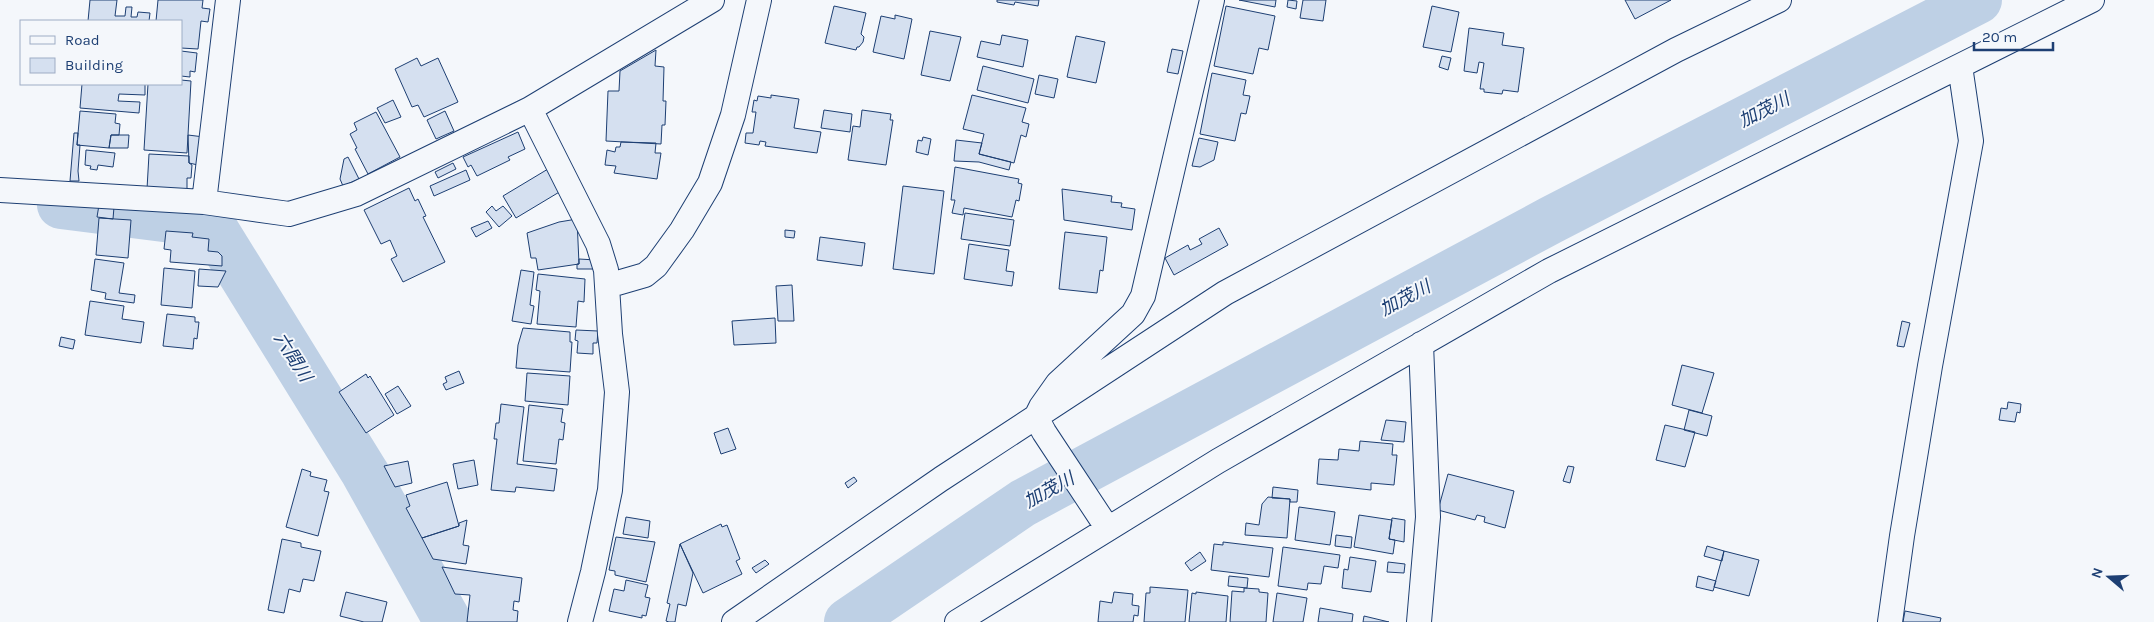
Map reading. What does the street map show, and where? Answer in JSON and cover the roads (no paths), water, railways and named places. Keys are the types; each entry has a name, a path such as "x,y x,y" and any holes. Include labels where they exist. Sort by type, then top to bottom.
{"street":[{"path":"204,202 228,0"},
{"path":"0,190 204,202 289,214 356,194 530,109 712,0"},
{"path":"607,286 644,275 656,266 682,230 710,183 733,115 759,0"},
{"path":"1036,417 1058,384 1134,314 1143,296 1212,0"},
{"path":"734,622 941,479 1226,294 1676,50 1779,0"},
{"path":"957,622 1218,461 1549,271 2092,0"},
{"path":"1890,622 1930,366 1971,140 1960,66"},
{"path":"530,109 598,244 606,270 610,334 617,392 610,490 593,572 580,622"},
{"path":"1419,622 1428,517 1421,344"},
{"path":"1036,417 1108,529"}],"waterway":[{"name":"加茂川","path":"848,622 1023,503 1551,220 1978,0"},
{"name":"六間川","path":"61,205 211,224 365,473 448,622"}]}
